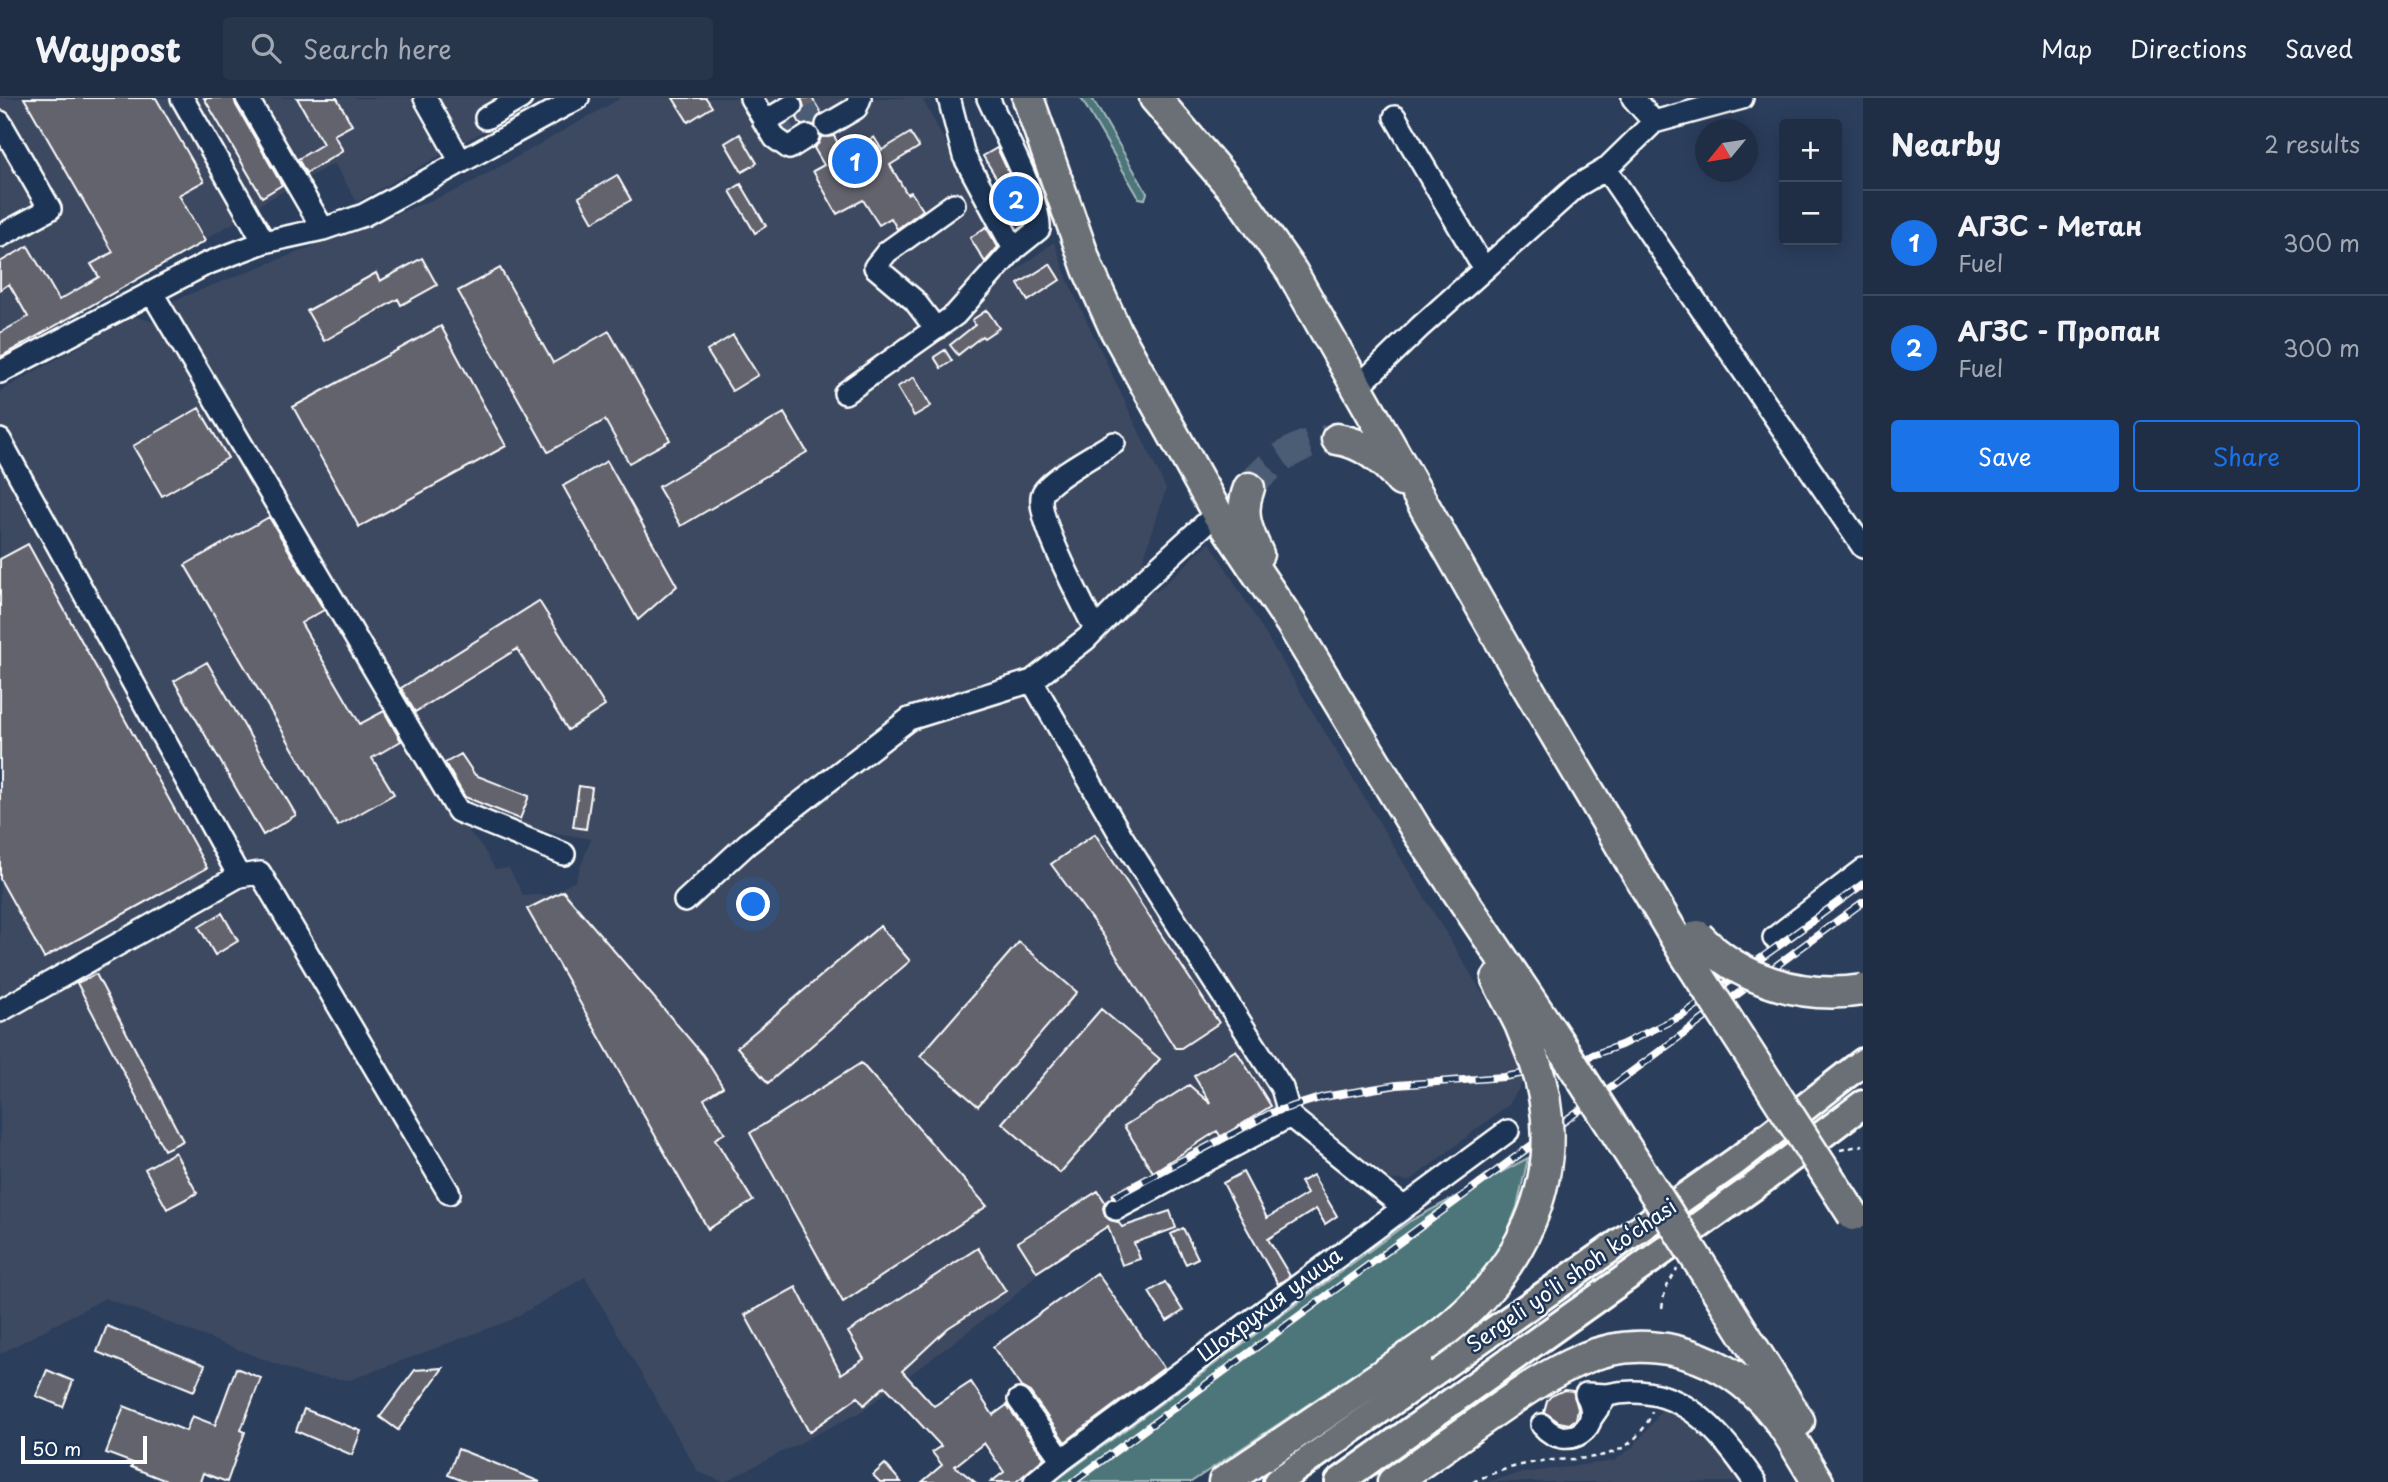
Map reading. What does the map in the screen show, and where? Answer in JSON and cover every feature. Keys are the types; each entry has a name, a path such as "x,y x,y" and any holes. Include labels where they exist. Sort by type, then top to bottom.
{"highway":[{"path":"1028,98 1088,269 1116,331 1217,513 1292,623 1417,831 1507,998 1535,1062 1546,1106 1544,1173 1532,1217 1516,1253 1494,1284 1466,1315 1422,1348 1224,1482"},
{"path":"1155,98 1239,196 1292,272 1508,654 1692,945 1858,1223"},
{"path":"1337,439 1353,443 1380,460 1429,513"},
{"path":"1249,488 1243,512 1247,530 1292,623"},
{"path":"1417,831 1559,1042 1791,1406 1833,1482"},
{"path":"1692,945 1716,953 1736,967 1768,982 1820,992 1863,990"},
{"path":"1393,1482 1564,1367 1607,1351 1647,1347 1696,1356 1727,1370 1740,1380 1773,1413 1818,1482"}],"main road":[{"name":"Sergeli yo‘li shoh ko‘chasi","path":"1277,1482 1736,1161 1863,1062"},
{"name":"Sergeli yo‘li shoh ko‘chasi","path":"1339,1482 1753,1187 1863,1104"}],"street":[{"path":"182,98 264,242"},
{"path":"247,98 323,229"},
{"path":"425,98 461,162"},
{"path":"486,118 522,98"},
{"path":"0,372 206,264 264,242 323,229 364,215 461,162 553,104 578,98"},
{"path":"846,98 824,119 856,108 860,98"},
{"path":"949,98 964,156 1014,249"},
{"path":"845,393 955,315 1014,249 1038,229 1038,215 1028,185 988,98"},
{"path":"1633,98 1654,122"},
{"path":"1358,387 1484,269 1577,186 1606,169 1654,122 1742,98"},
{"path":"767,106 775,138 789,148 808,136"},
{"path":"1395,117 1484,269"},
{"path":"0,122 50,209 0,236"},
{"path":"1606,169 1863,547"},
{"path":"992,206 1028,185"},
{"path":"936,329 914,300 875,267 887,252 954,204"},
{"path":"152,293 458,811 564,854"},
{"path":"0,440 239,876"},
{"path":"1095,629 1051,535 1042,511 1042,495 1050,484 1114,443"},
{"path":"685,901 747,845 909,719 1032,681 1086,639 1144,580 1217,513"},
{"path":"1032,681 1121,834 1282,1088 1290,1116 1403,1207"},
{"path":"1774,937 1863,870"},
{"path":"3,1003 239,876 260,873 449,1193"},
{"path":"1116,1209 1290,1116"},
{"name":"Шохрухия улица","path":"1035,1482 1508,1131"},
{"path":"1542,1425 1548,1432 1564,1438 1581,1433 1588,1426 1597,1395 1639,1392 1654,1394 1679,1402 1700,1416 1737,1456 1755,1482"},
{"path":"1019,1400 1062,1460"}],"shaded area":[{"path":"0,98 190,98 254,211 0,356"},
{"path":"194,98 543,98 357,202 334,163 257,206"},
{"path":"621,98 922,98 1014,272 1054,242 1069,283 1166,489 1137,573 1156,592 1210,542 1507,1034 1523,1082 1509,1104 1410,1181 1386,1179 1305,1114 1122,1218 1037,1274 1011,1299 862,1411 724,1482 698,1472 585,1277 511,1320 350,1380 307,1376 105,1298 0,1354 0,391 134,316 156,323 189,378 278,512 466,828 483,848 495,869 509,868 523,895 549,895 575,881 591,839 510,825 457,800 162,305 460,189"},
{"path":"1683,1391 1716,1413 1767,1482 1487,1482 1521,1473 1614,1461 1633,1447 1655,1420 1662,1408 1662,1392"}],"green space":[{"path":"1081,98 1092,98 1147,193 1145,199 1139,198"},
{"path":"1528,1158 1517,1207 1500,1250 1469,1288 1432,1322 1191,1482 1054,1482 1410,1221"}],"building":[{"path":"24,98 156,98 204,181 179,195 205,241 0,357 0,333 28,317 9,284 0,290 0,262 28,246 59,300 99,277 91,264 113,252"},
{"path":"204,98 234,98 282,185 262,197"},
{"path":"297,98 337,98 352,125 334,135 343,151 306,173 298,159 323,144"},
{"path":"673,98 706,98 712,107 688,122"},
{"path":"801,98 812,98 821,113 814,124 801,125 797,118 804,107"},
{"path":"910,133 919,147 890,165 907,194 911,192 923,210 897,229 891,218 879,225 863,200 837,214 813,171 824,165 814,148 821,137 834,136 844,154 874,137 882,150"},
{"path":"740,134 757,163 742,172 725,143"},
{"path":"997,148 1009,173 997,179 983,156"},
{"path":"617,175 631,200 593,222 579,197"},
{"path":"741,184 766,226 755,233 730,191"},
{"path":"1018,197 1024,215 1019,218 1009,203"},
{"path":"986,227 998,247 985,262 970,238"},
{"path":"422,258 437,285 401,305 398,299 324,341 307,311 376,273 380,281"},
{"path":"1050,264 1060,280 1028,301 1018,284"},
{"path":"500,268 553,363 609,331 670,440 629,463 605,420 548,452 458,291"},
{"path":"987,310 999,328 984,338 982,336 958,355 950,345 975,325 972,320"},
{"path":"441,326 506,446 359,527 293,407"},
{"path":"733,335 758,375 732,391 707,351"},
{"path":"945,350 952,361 941,368 934,357"},
{"path":"914,377 931,406 914,416 897,387"},
{"path":"199,408 228,458 162,496 133,446"},
{"path":"784,413 807,452 681,526 658,487"},
{"path":"607,461 677,586 638,620 563,486"},
{"path":"269,517 324,610 301,623 360,724 384,711 401,741 372,758 394,794 338,826 185,565"},
{"path":"28,544 207,868 44,958 0,879 0,559"},
{"path":"539,601 605,706 568,730 517,649 415,712 401,688"},
{"path":"207,662 296,815 263,835 174,681"},
{"path":"461,754 475,775 529,796 520,819 465,797 445,763"},
{"path":"579,786 592,788 586,829 573,827"},
{"path":"1095,834 1219,1023 1181,1048 1175,1048 1103,935 1051,864"},
{"path":"563,891 703,1055 723,1087 704,1099 725,1133 715,1139 753,1201 708,1229 527,909"},
{"path":"222,913 238,941 215,955 199,927"},
{"path":"880,926 910,961 768,1083 737,1047"},
{"path":"1019,942 1077,992 978,1106 920,1056"},
{"path":"96,974 183,1141 164,1150 77,983"},
{"path":"1101,1009 1160,1059 1060,1173 1002,1123"},
{"path":"1236,1050 1271,1106 1221,1137 1217,1131 1153,1172 1124,1126 1189,1085 1211,1104 1194,1076"},
{"path":"861,1063 987,1206 843,1302 750,1133"},
{"path":"175,1152 197,1193 167,1209 145,1169"},
{"path":"1243,1172 1267,1218 1307,1194 1300,1182 1313,1175 1337,1216 1325,1224 1316,1209 1268,1239 1290,1276 1278,1284 1223,1183"},
{"path":"1098,1191 1105,1202 1105,1216 1122,1227 1170,1211 1176,1228 1134,1243 1140,1259 1122,1265 1108,1226 1037,1272 1018,1242"},
{"path":"1183,1228 1198,1258 1186,1264 1171,1234"},
{"path":"978,1248 1006,1291 948,1328 902,1371 934,1406 971,1382 993,1415 1007,1405 1044,1458 1016,1482 991,1482 1004,1472 984,1443 955,1466 975,1482 922,1482 942,1465 932,1452 941,1446 885,1386 864,1405 858,1397 809,1432 745,1315 796,1287 841,1374 864,1359 848,1332"},
{"path":"1097,1273 1164,1368 1065,1442 1030,1392 1021,1387 993,1347"},
{"path":"1165,1282 1183,1311 1167,1321 1149,1292"},
{"path":"107,1326 205,1365 194,1391 97,1352"},
{"path":"236,1368 261,1378 241,1430 245,1432 227,1482 203,1473 200,1482 169,1482 131,1467 133,1463 106,1453 124,1406 186,1431 192,1416 215,1425"},
{"path":"443,1368 398,1430 380,1417 415,1370"},
{"path":"47,1370 73,1381 63,1407 36,1396"},
{"path":"1564,1390 1573,1391 1578,1409 1576,1419 1569,1424 1559,1422 1544,1412 1551,1396"},
{"path":"304,1409 361,1431 352,1455 296,1431"},
{"path":"458,1449 540,1482 466,1482 448,1475"},
{"path":"885,1464 901,1482 880,1482 873,1475"}],"tunnel":[{"path":"775,138 820,112"},
{"path":"1249,488 1277,460 1288,453 1311,443 1337,439"}],"railway":[{"path":"1115,1196 1271,1113 1323,1097 1397,1085 1504,1077 1558,1067 1621,1045 1683,1015 1863,884"},
{"path":"1073,1482 1863,902"}],"place":[{"name":"АГЗС - Метан","path":"855,161"},
{"name":"АГЗС - Пропан","path":"1016,199"}]}
